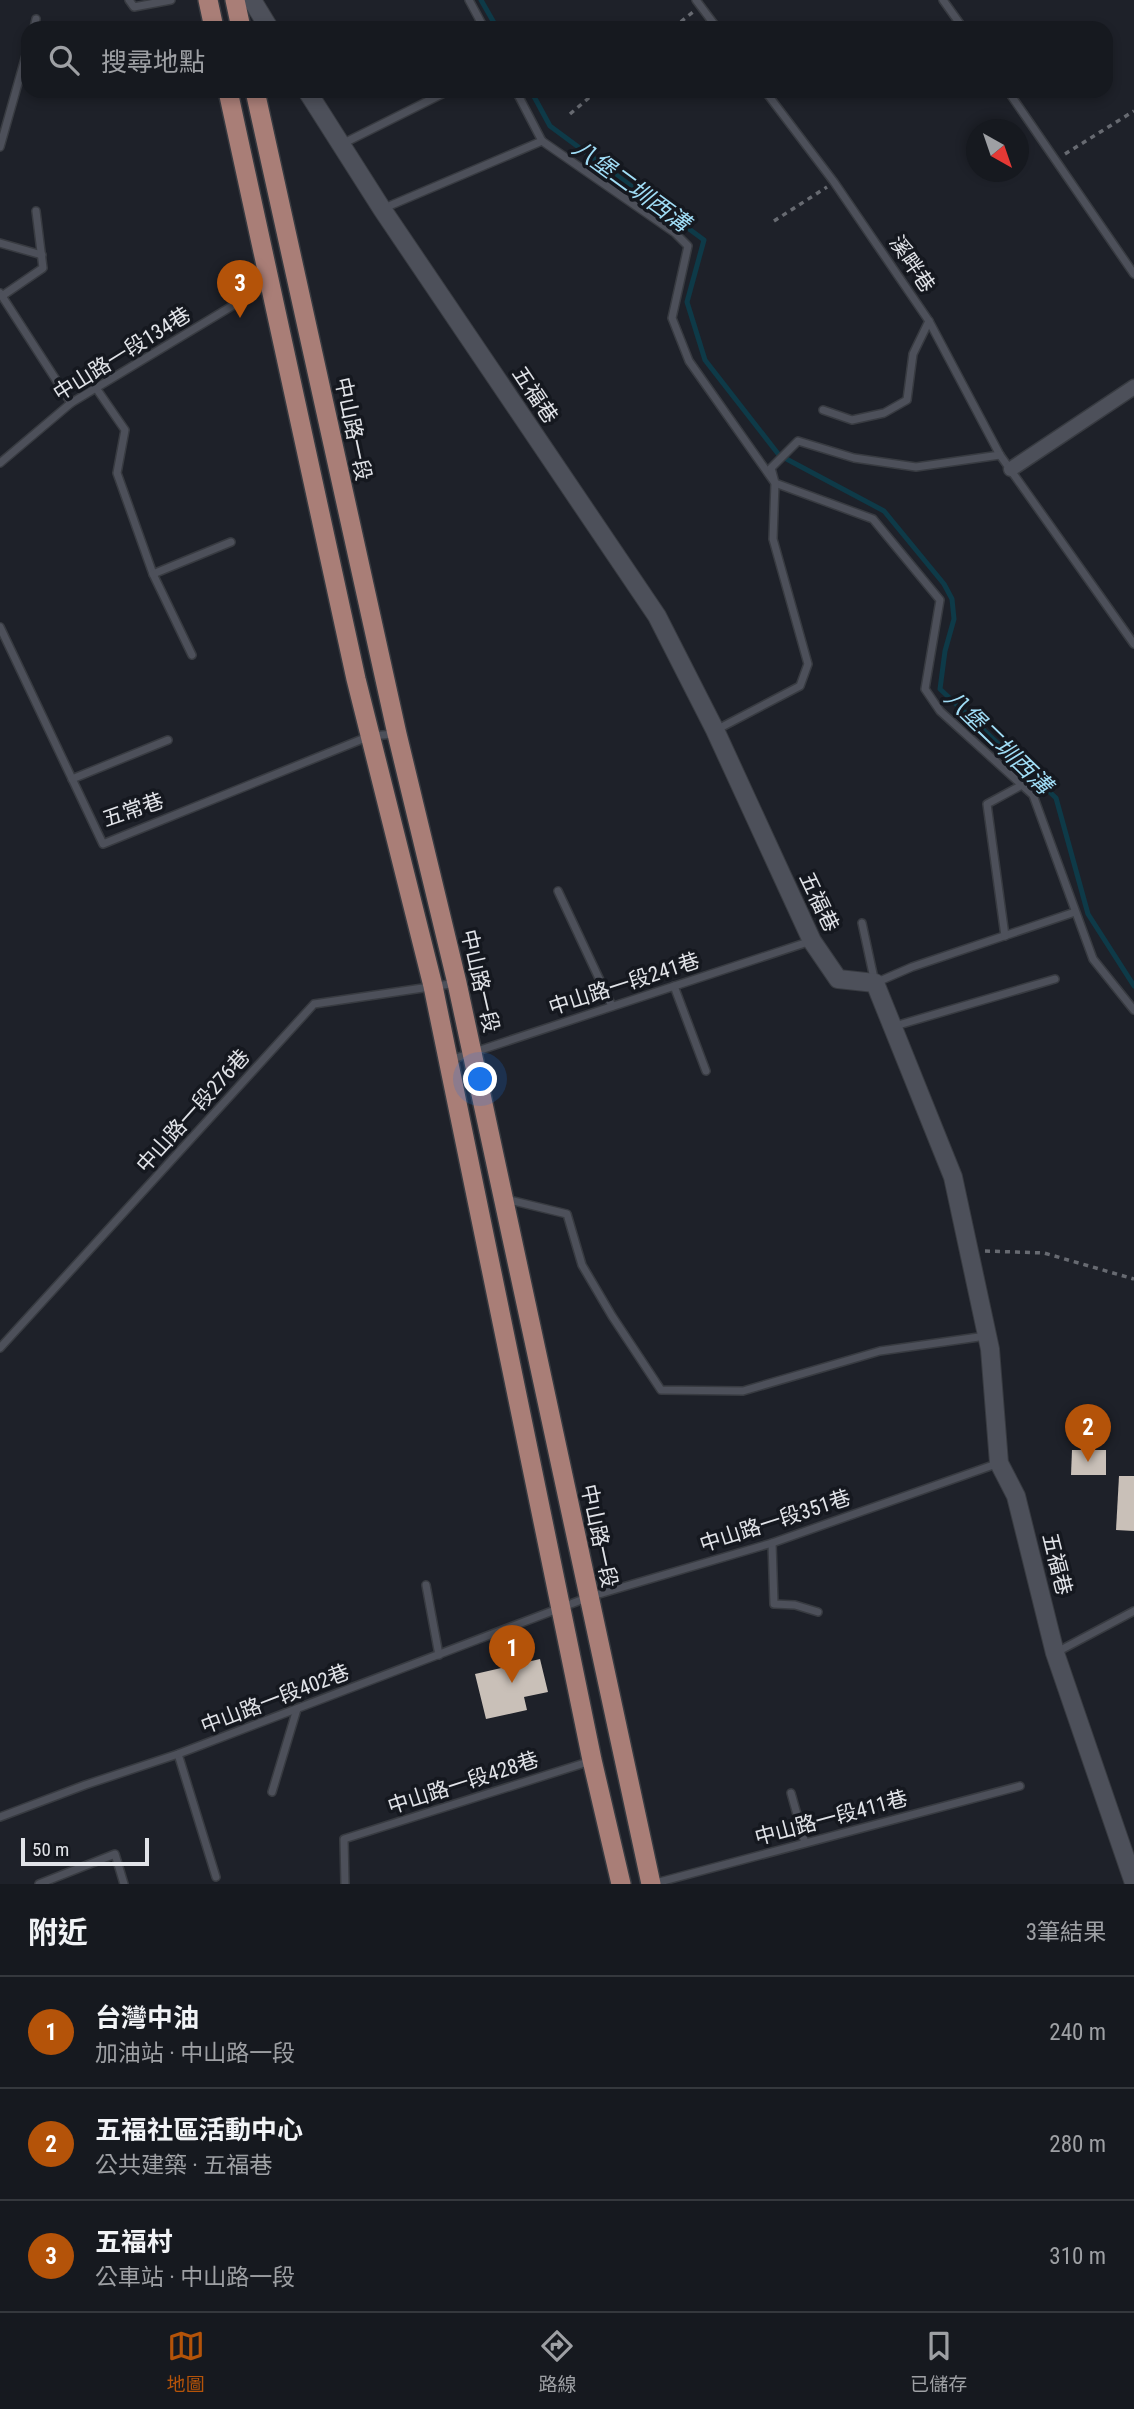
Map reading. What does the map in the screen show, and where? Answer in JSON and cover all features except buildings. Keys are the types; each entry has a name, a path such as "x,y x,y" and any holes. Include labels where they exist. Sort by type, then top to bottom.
{"main road":[{"path":"208,0 212,21"},
{"path":"235,0 240,21"},
{"path":"230,98 370,736 433,986 560,1608 621,1884"},
{"name":"中山路一段","path":"257,98 397,734 457,983 651,1884"}],"street":[{"path":"252,0 265,21"},
{"name":"五福巷","path":"311,98 382,209 657,616 715,730 812,941 838,979 875,983 953,1177 988,1336 999,1463 1016,1496 1055,1653 1129,1852 1134,1883"},
{"path":"1011,469 1134,387"}],"lane":[{"path":"129,0 134,7 171,0"},
{"path":"469,0 480,21"},
{"path":"943,0 958,21"},
{"path":"698,3 712,21"},
{"path":"0,147 21,73"},
{"path":"340,145 434,98"},
{"path":"520,98 542,141 675,233 688,246 672,318 689,361 775,483 873,519 940,600 925,689 940,711 1033,795 1093,959 1134,1010"},
{"name":"溪畔巷","path":"770,98 835,182 929,321 1000,455 1134,644"},
{"path":"1013,98 1134,274"},
{"path":"382,209 542,141"},
{"path":"36,211 43,268 1,295 71,403"},
{"path":"0,243 42,256"},
{"name":"中山路一段134巷","path":"0,463 71,403 270,283"},
{"path":"823,410 852,420 884,413 907,400 913,354 929,321"},
{"path":"96,388 125,430 117,473 153,574 192,654"},
{"path":"715,730 800,686 808,664 772,539 775,483 771,468 798,441 854,458 916,467 1000,455"},
{"path":"153,574 231,542"},
{"name":"五常巷","path":"0,627 103,844 370,736 397,734"},
{"path":"72,779 168,740"},
{"path":"1005,936 987,804 1023,785"},
{"path":"558,891 612,1006"},
{"name":"五福巷","path":"875,983 912,967 1075,912"},
{"path":"862,923 875,983"},
{"name":"中山路一段241巷","path":"447,1061 812,941"},
{"path":"892,1027 1055,979"},
{"name":"中山路一段276巷","path":"0,1348 314,1004 457,983"},
{"path":"674,986 706,1071"},
{"path":"504,1199 567,1214 582,1265 660,1390 743,1391 880,1351 988,1336"},
{"name":"中山路一段351巷","path":"560,1608 772,1543 999,1463"},
{"path":"772,1543 774,1604 795,1605 818,1612"},
{"path":"426,1585 439,1655"},
{"name":"中山路一段402巷","path":"0,1817 178,1754 560,1608"},
{"path":"1055,1653 1134,1611"},
{"path":"272,1792 297,1709"},
{"path":"178,1754 216,1877"},
{"name":"中山路一段428巷","path":"345,1884 344,1839 592,1760"},
{"name":"中山路一段411巷","path":"651,1884 1020,1786"},
{"path":"791,1793 805,1843"},
{"path":"39,1884 115,1854 124,1884"}],"path":[{"path":"680,21 698,3"},
{"path":"570,114 589,98"},
{"path":"1057,159 1134,111"},
{"path":"774,221 835,182"},
{"path":"969,1250 1044,1253 1134,1279"}],"waterway":[{"name":"八堡二圳西溝","path":"481,0 493,21"},
{"name":"八堡二圳西溝","path":"535,98 550,126 704,240 687,302 705,360 779,455 884,511 944,584 952,599 954,619 945,651 940,689 1056,798 1088,914 1134,986"}],"place":[{"name":"五福村","path":"240,318"},
{"name":"五福社區活動中心","path":"1088,1462"},
{"name":"台灣中油","path":"512,1683"}]}
